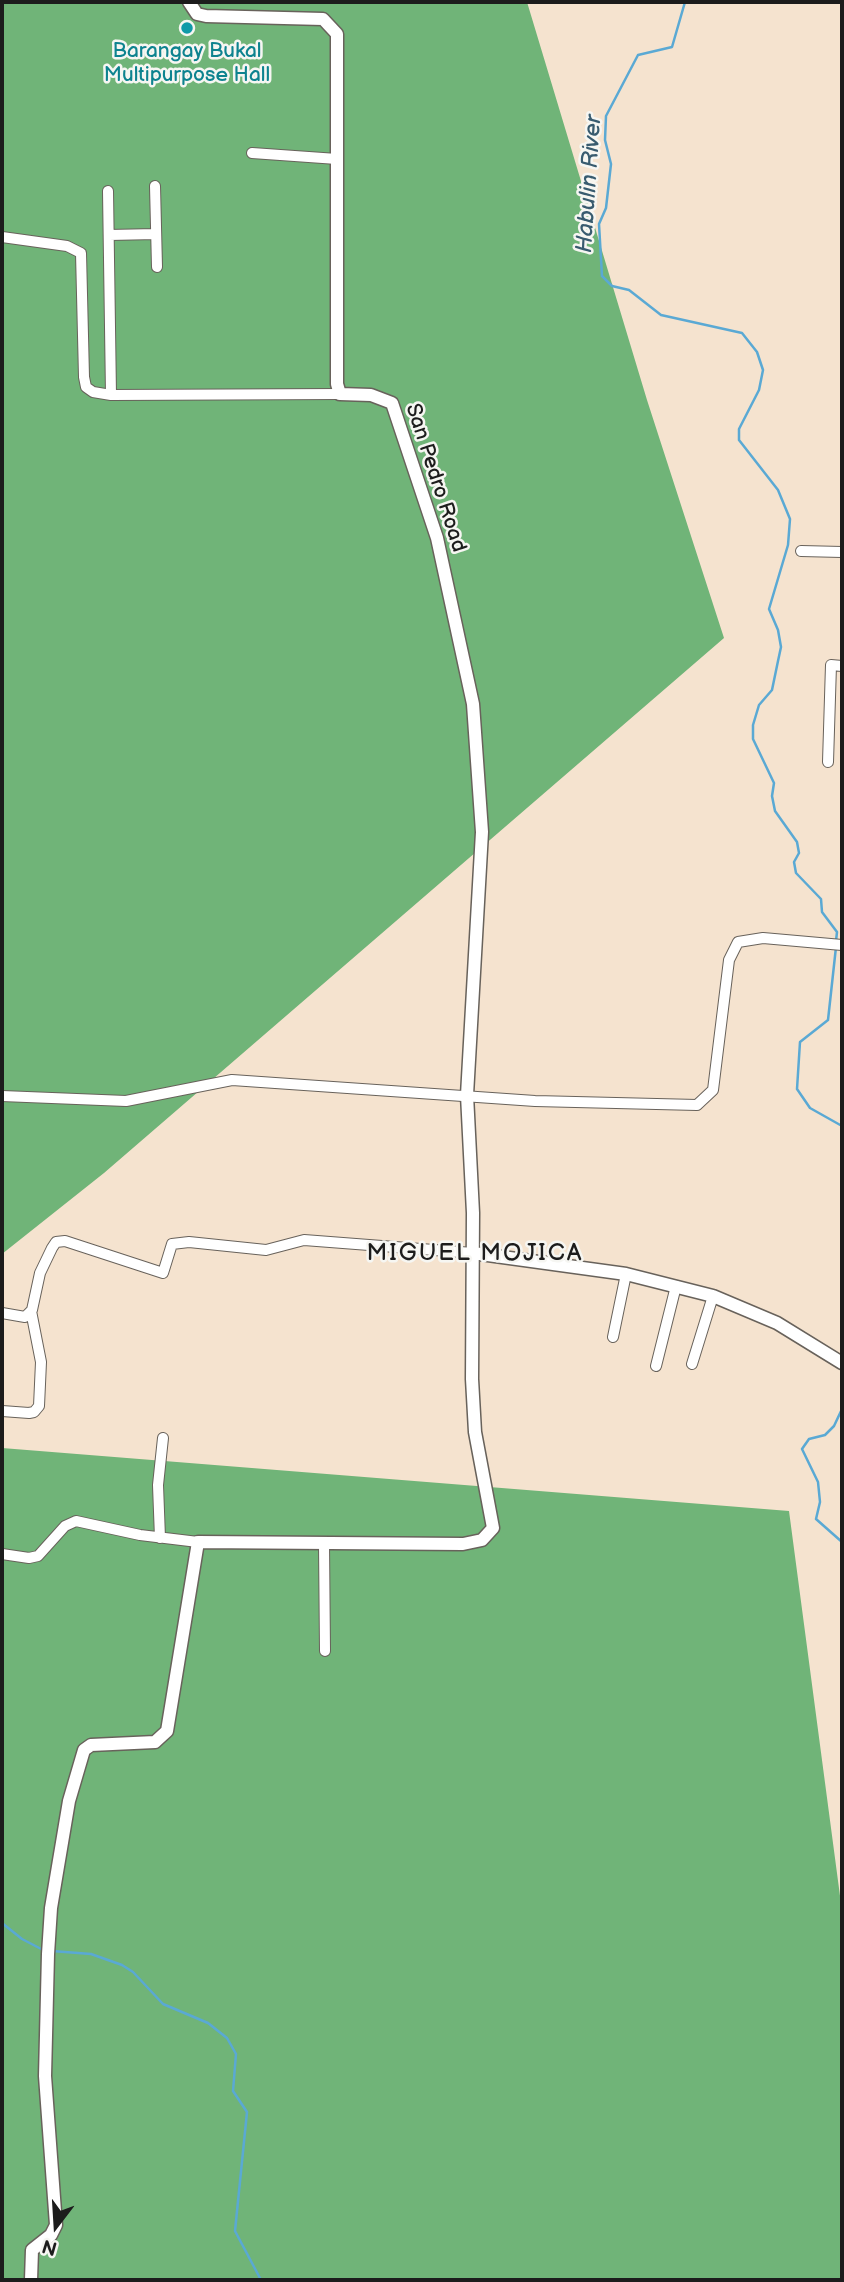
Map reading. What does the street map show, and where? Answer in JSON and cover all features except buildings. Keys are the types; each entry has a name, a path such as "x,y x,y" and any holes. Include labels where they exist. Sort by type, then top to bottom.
{"street":[{"path":"2,237 67,246 81,253 86,387 93,392 111,395 340,394 336,332 339,42 330,24 311,16 206,16 197,14 189,2"},
{"path":"251,153 337,159"},
{"path":"155,186 157,267"},
{"path":"108,191 111,395"},
{"path":"109,235 156,234"},
{"name":"San Pedro Road","path":"340,394 371,395 393,402 437,538 473,704 482,832 467,1095"},
{"path":"801,551 842,552"},
{"path":"828,762 831,665 842,666"},
{"path":"2,1096 126,1101 232,1080 577,1103 697,1105 713,1090 729,960 738,942 762,938 842,945"},
{"path":"2,1554 29,1558 38,1556 70,1522 198,1542 463,1544 482,1540 493,1528 475,1432 472,1157 467,1095"},
{"path":"2,1411 29,1413 39,1406 41,1362 31,1311 40,1273 52,1248 56,1242 65,1241 163,1273 172,1244 189,1242 266,1250 304,1240 472,1253 626,1274 713,1296 777,1323 842,1363"},
{"path":"613,1338 626,1274"},
{"path":"656,1366 676,1286"},
{"path":"692,1364 713,1296"},
{"path":"2,1313 25,1317 31,1311"},
{"path":"160,1538 158,1485 163,1438"},
{"path":"31,2280 32,2250 51,2235 56,2225 45,2076 48,1954 69,1801 84,1750 99,1743 155,1742 167,1731 198,1542"},
{"path":"324,1544 325,1651"}],"green space":[{"path":"2,2 527,2 647,400 724,638 104,1173 2,1254"},
{"path":"2,1448 789,1511 842,1911 842,2280 2,2280"}],"waterway":[{"name":"Habulin River","path":"685,2 672,47 638,55 606,116 605,140 611,164 606,208 599,224 602,276 612,286 629,290 661,315 742,333 757,352 763,370 759,390 739,429 739,440 778,490 790,519 788,545 769,609 778,630 781,647 772,690 759,705 753,725 753,739 774,783 772,796 775,811 797,842 799,853 794,862 796,873 821,899 822,912 837,932 836,941"},
{"name":"Habulin River","path":"836,947 828,1020 800,1042 797,1089 810,1108 842,1126"},
{"name":"Habulin River","path":"842,1409 834,1426 825,1435 809,1439 802,1449 818,1482 820,1502 816,1519 842,1542"},
{"path":"2,1923 22,1939 45,1951"},
{"path":"52,1951 91,1954 122,1965 133,1972 163,2004 208,2023 227,2038 236,2054 233,2091 247,2112 235,2231 261,2280"}],"place":[{"name":"Barangay Bukal Multipurpose Hall","path":"187,28"}],"district":[{"name":"MIGUEL MOJICA","path":"475,1254"}]}
